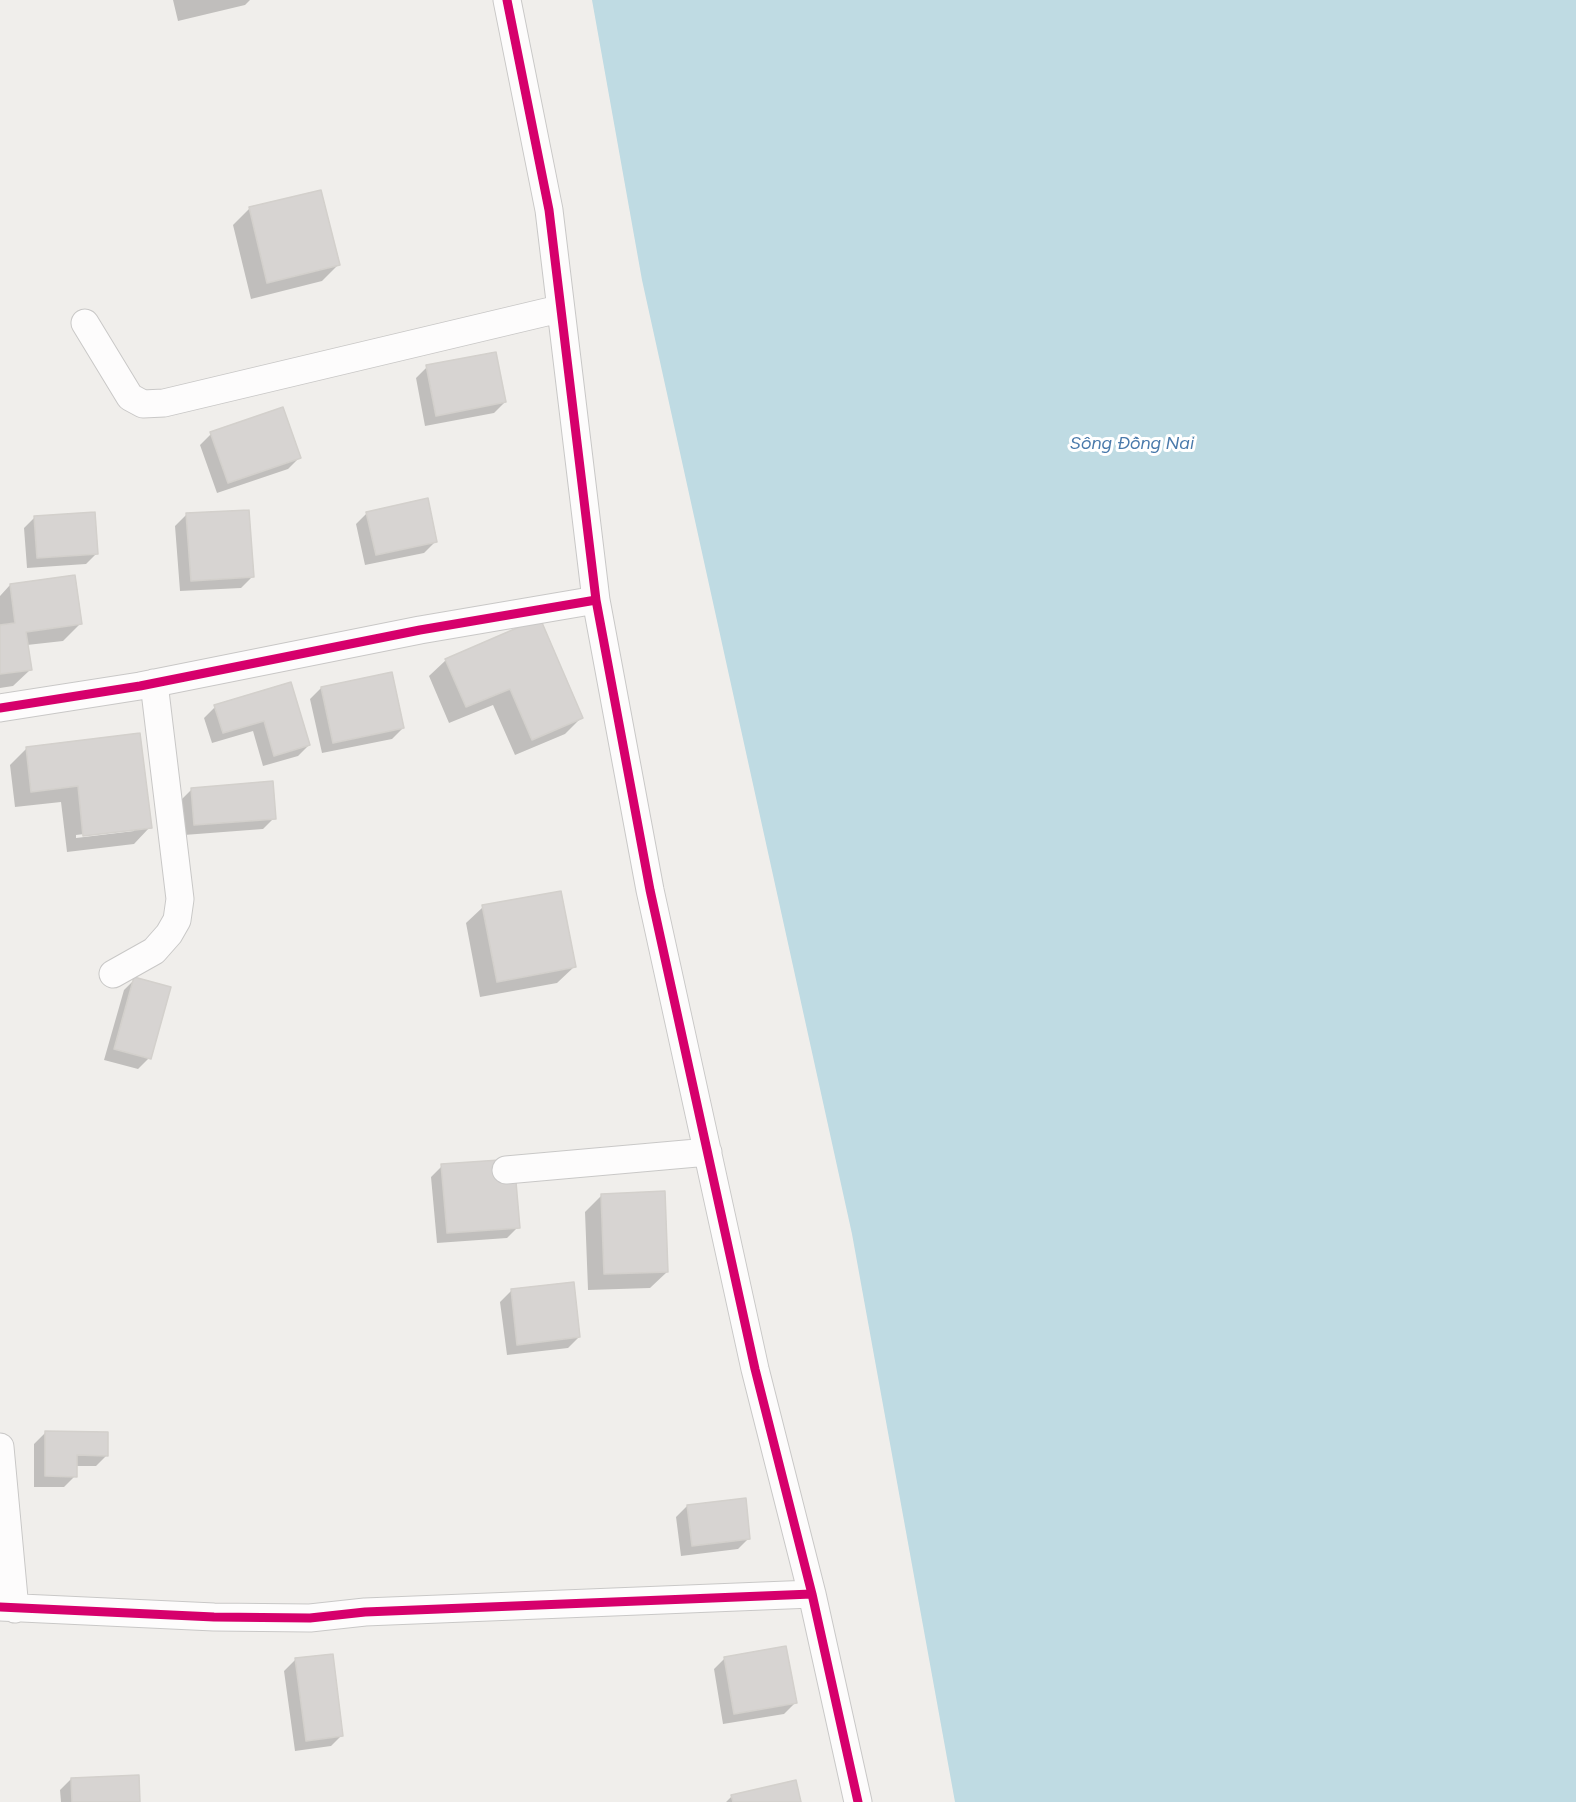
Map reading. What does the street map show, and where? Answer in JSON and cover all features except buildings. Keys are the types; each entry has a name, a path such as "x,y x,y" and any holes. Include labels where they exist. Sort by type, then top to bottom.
{"street":[{"path":"507,0 549,210 559,309 596,600 650,890 755,1369 812,1594 858,1802"},
{"path":"85,323 130,397 143,404 164,403 559,309"},
{"path":"0,708 154,683 420,630 596,600"},
{"path":"113,974 154,951 170,934 177,920 180,899 154,683"},
{"path":"506,1170 708,1152"},
{"path":"0,1447 8,1608 214,1617 310,1618 365,1612 812,1594"}],"water":[{"name":"Sông Đồng Nai","path":"592,0 1576,0 1576,1802 955,1802 852,1234 642,280"}],"cycle path":[{"path":"507,0 549,210 596,600 650,890 755,1369 812,1594 858,1802"},
{"path":"0,708 140,686 420,630 596,600"},
{"path":"0,1607 214,1617 310,1618 365,1612 812,1594"}]}
